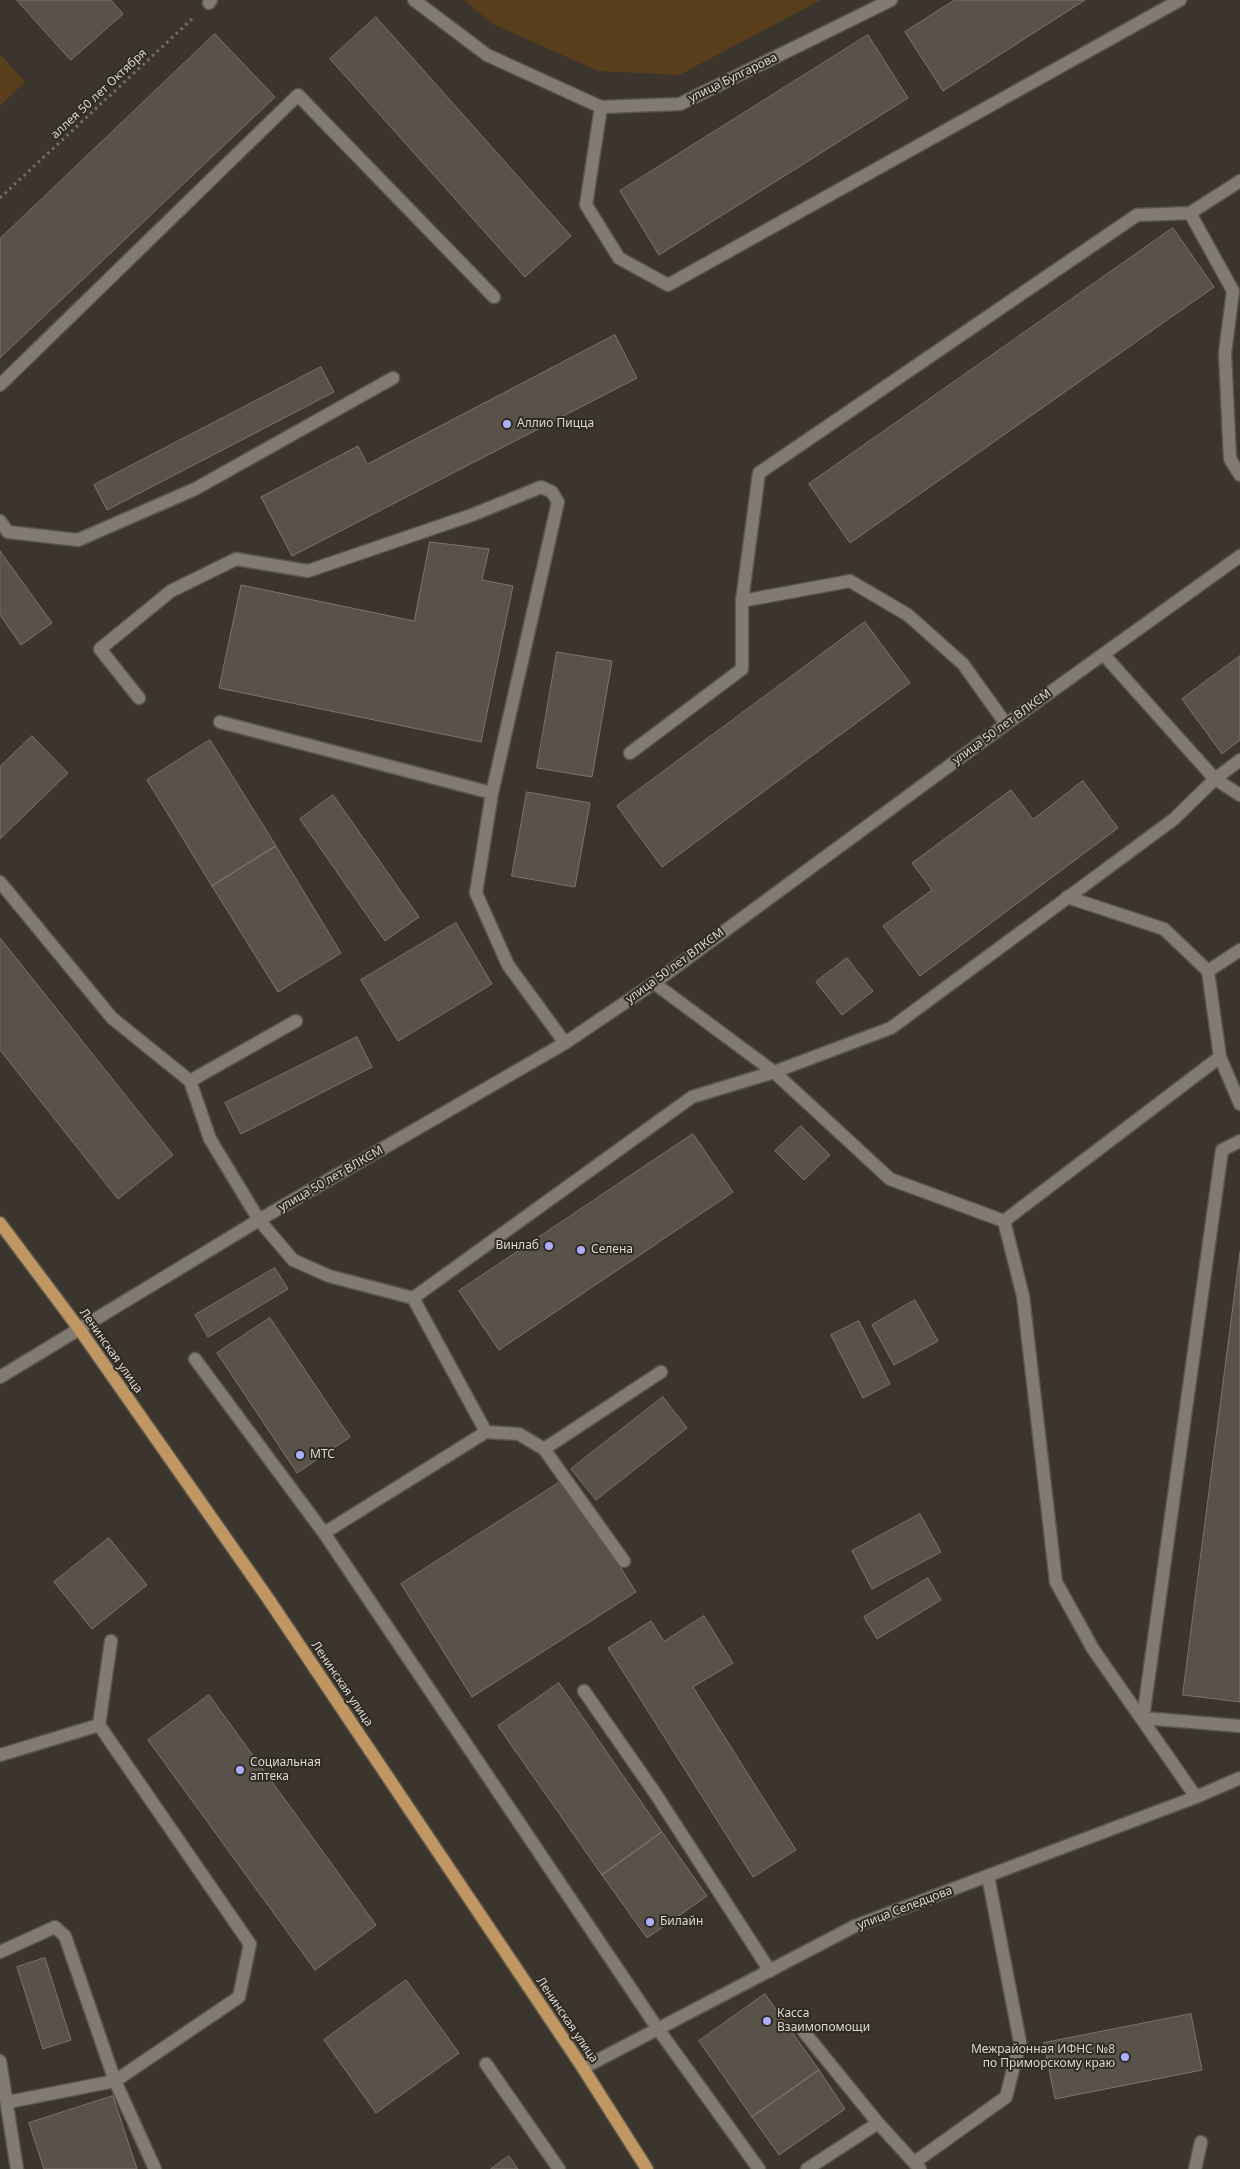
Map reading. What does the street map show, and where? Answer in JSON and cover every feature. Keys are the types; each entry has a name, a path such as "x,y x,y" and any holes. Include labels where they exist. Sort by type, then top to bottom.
{"main road":[{"name":"Ленинская улица","path":"0,1223 80,1330 268,1597 583,2068 647,2169"}],"street":[{"name":"улица Булгарова","path":"414,0 487,55 601,107 680,104 891,0"},
{"path":"601,107 586,205 619,258 668,285 1180,0"},
{"path":"0,385 298,95 494,297"},
{"path":"630,753 742,669 742,601 759,473 1137,215 1190,213 1240,181"},
{"path":"1190,213 1233,291 1225,352 1230,459 1240,475"},
{"path":"0,522 8,532 78,540 195,489 394,378"},
{"path":"139,698 100,649 171,591 236,559 308,571 472,515 541,487 552,492 558,502 492,793 476,893 508,965 565,1043"},
{"name":"улица 50 лет ВЛКСМ","path":"0,1377 260,1220 565,1043 654,983 1006,724 1240,556"},
{"path":"742,601 850,581 908,615 963,664 1006,724"},
{"path":"1104,655 1215,779 1240,795"},
{"path":"220,722 492,793"},
{"path":"413,1298 692,1097 774,1072 890,1028 1174,819 1215,779 1240,760"},
{"path":"0,882 112,1018 190,1081 210,1139 260,1220 292,1260 329,1276 413,1298 486,1432"},
{"path":"1067,897 1164,929 1208,971 1220,1057 1240,1104"},
{"path":"1208,971 1240,950"},
{"path":"654,983 774,1072 890,1179 1004,1221"},
{"path":"190,1081 296,1021"},
{"path":"1004,1221 1220,1057"},
{"path":"1143,1718 1222,1150 1240,1141"},
{"path":"1004,1221 1023,1296 1056,1582 1093,1649 1143,1718 1196,1797"},
{"path":"196,1359 324,1533 658,2029 758,2169"},
{"path":"544,1449 661,1372"},
{"path":"324,1533 486,1432 519,1434 544,1449 624,1561"},
{"path":"8,2102 115,2082 239,1997 250,1944 99,1725 111,1641"},
{"path":"584,1691 655,1793 770,1971"},
{"path":"1143,1718 1240,1726"},
{"path":"0,1755 99,1725"},
{"name":"улица Селедцова","path":"583,2068 855,1926 1196,1797 1240,1778"},
{"path":"804,2032 878,2123 918,2166 1006,2097 1020,2042 988,1876"},
{"path":"0,1952 55,1927 65,1936 115,2082 155,2169"},
{"path":"0,2061 8,2102 17,2169"},
{"path":"486,2064 559,2169"},
{"path":"807,2169 878,2123"},
{"path":"1195,2169 1201,2142"}],"path":[{"name":"аллея 50 лет Октября","path":"0,198 210,1"}],"shaded area":[{"path":"464,0 821,0 679,75 598,71 493,24"},
{"path":"0,54 25,82 0,106"}],"building":[{"path":"17,0 111,0 123,14 71,60"},
{"path":"955,0 1085,0 943,91 905,32"},
{"path":"376,17 571,236 525,277 330,59"},
{"path":"215,34 275,97 0,358 0,239"},
{"path":"868,35 908,98 659,255 620,191"},
{"path":"1173,228 1214,287 850,543 809,484"},
{"path":"615,335 637,378 292,556 261,497 358,446 367,464"},
{"path":"321,367 334,392 107,510 94,485"},
{"path":"430,542 489,549 482,580 513,586 481,742 219,688 241,585 414,621"},
{"path":"0,551 52,623 21,645 0,615"},
{"path":"865,622 910,683 662,867 617,806"},
{"path":"557,652 612,661 592,777 537,768"},
{"path":"1240,656 1240,740 1222,754 1182,699"},
{"path":"32,736 68,773 0,839 0,767"},
{"path":"210,740 276,846 212,886 147,780"},
{"path":"1083,781 1118,828 920,976 883,926 932,890 912,863 1011,790 1033,819"},
{"path":"527,792 590,803 575,887 512,876"},
{"path":"333,795 419,917 385,941 300,819"},
{"path":"276,846 341,953 278,992 212,886"},
{"path":"456,923 492,984 398,1041 361,980"},
{"path":"0,938 173,1155 118,1199 0,1050"},
{"path":"847,958 873,991 842,1015 816,982"},
{"path":"357,1037 372,1067 241,1134 225,1103"},
{"path":"801,1126 830,1155 804,1180 775,1151"},
{"path":"693,1134 733,1192 499,1350 459,1291"},
{"path":"1240,1252 1240,1702 1183,1695"},
{"path":"275,1268 288,1289 208,1337 195,1315"},
{"path":"915,1300 938,1341 894,1365 872,1325"},
{"path":"270,1318 350,1437 297,1473 217,1353"},
{"path":"859,1321 890,1384 863,1398 831,1335"},
{"path":"663,1397 687,1428 596,1500 571,1469"},
{"path":"565,1479 636,1592 472,1697 401,1584"},
{"path":"920,1514 941,1552 872,1589 852,1551"},
{"path":"109,1538 147,1585 92,1629 54,1582"},
{"path":"928,1578 941,1600 877,1639 864,1617"},
{"path":"704,1616 733,1663 693,1687 796,1850 753,1877 608,1648 651,1621 664,1641"},
{"path":"559,1683 662,1832 602,1875 498,1726"},
{"path":"209,1695 376,1925 315,1970 148,1740"},
{"path":"662,1832 707,1896 647,1938 602,1875"},
{"path":"45,1958 71,2040 43,2049 17,1967"},
{"path":"406,1980 459,2053 376,2113 324,2040"},
{"path":"765,1994 819,2070 752,2117 699,2041"},
{"path":"1191,2014 1202,2070 1055,2099 1044,2043"},
{"path":"819,2070 845,2109 779,2155 752,2117"},
{"path":"113,2096 137,2169 44,2169 29,2123"},
{"path":"509,2156 518,2169 491,2169"}],"place":[{"name":"Аллио Пицца","path":"507,424"},
{"name":"Винлаб","path":"549,1246"},
{"name":"Селена","path":"581,1250"},
{"name":"МТС","path":"300,1455"},
{"name":"Социальная аптека","path":"240,1770"},
{"name":"Билайн","path":"650,1922"},
{"name":"Касса Взаимопомощи","path":"767,2021"},
{"name":"Межрайонная ИФНС №8 по Приморскому краю","path":"1125,2057"}]}
